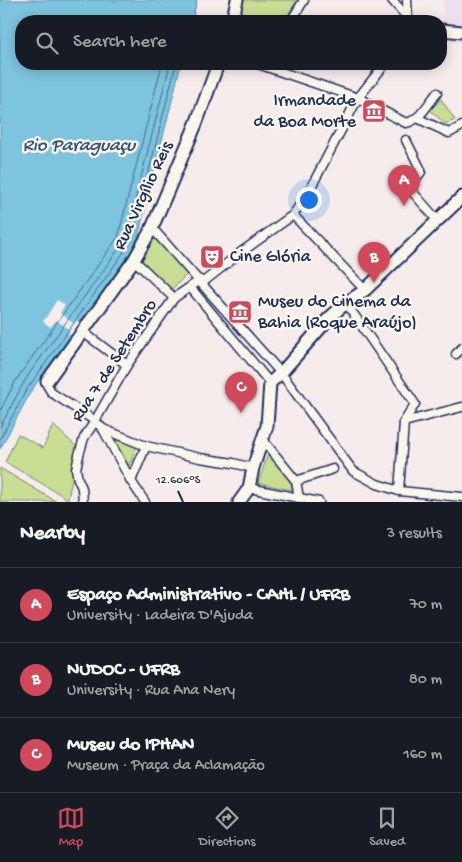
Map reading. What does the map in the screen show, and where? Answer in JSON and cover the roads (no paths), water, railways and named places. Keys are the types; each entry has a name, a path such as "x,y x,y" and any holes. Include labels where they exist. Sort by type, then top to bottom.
{"street":[{"path":"233,15 237,0"},
{"path":"295,15 304,0"},
{"path":"392,0 404,15"},
{"path":"407,0 408,15"},
{"path":"447,31 462,32"},
{"name":"Rua Virgílio Reis","path":"47,381 134,260 152,228 196,124 216,70"},
{"path":"279,70 358,98 406,123 414,120 437,93"},
{"path":"134,260 174,298 201,282 293,215 308,193 358,98 380,70"},
{"path":"414,120 447,133 462,126"},
{"path":"406,140 421,170 409,186 412,192 438,221"},
{"path":"270,383 282,373 329,318 365,290 462,197"},
{"path":"293,215 365,290"},
{"path":"152,228 282,373 353,471 376,484 399,491 462,497"},
{"path":"190,287 270,383 267,426 249,488 239,502"},
{"name":"Rua 7 de Setembro","path":"83,502 82,488 76,469 84,438 127,365 174,298"},
{"path":"346,303 424,417"},
{"path":"83,332 127,365"},
{"path":"456,354 462,348"},
{"path":"47,381 47,385 52,393 103,428 146,446 254,468"},
{"path":"399,491 404,422 415,404"},
{"path":"404,422 462,408"},
{"path":"103,428 131,482 145,502"},
{"path":"263,440 296,481 299,498"},
{"path":"131,482 146,446"},
{"path":"296,481 333,469"},
{"path":"249,488 319,502"}],"water":[{"name":"Rio Paraguaçu","path":"0,0 197,0 193,15 15,15 15,70 180,70 136,245 31,391 0,449"}],"place":[{"name":"Irmandade da Boa Morte","path":"374,111"},
{"name":"Espaço Administrativo - CAHL / UFRB","path":"404,206"},
{"name":"Cine Glória","path":"212,257"},
{"name":"NUDOC - UFRB","path":"374,283"},
{"name":"Museu do Cinema da Bahia (Roque Araújo)","path":"240,312"},
{"name":"Museu do IPHAN","path":"241,413"}]}
